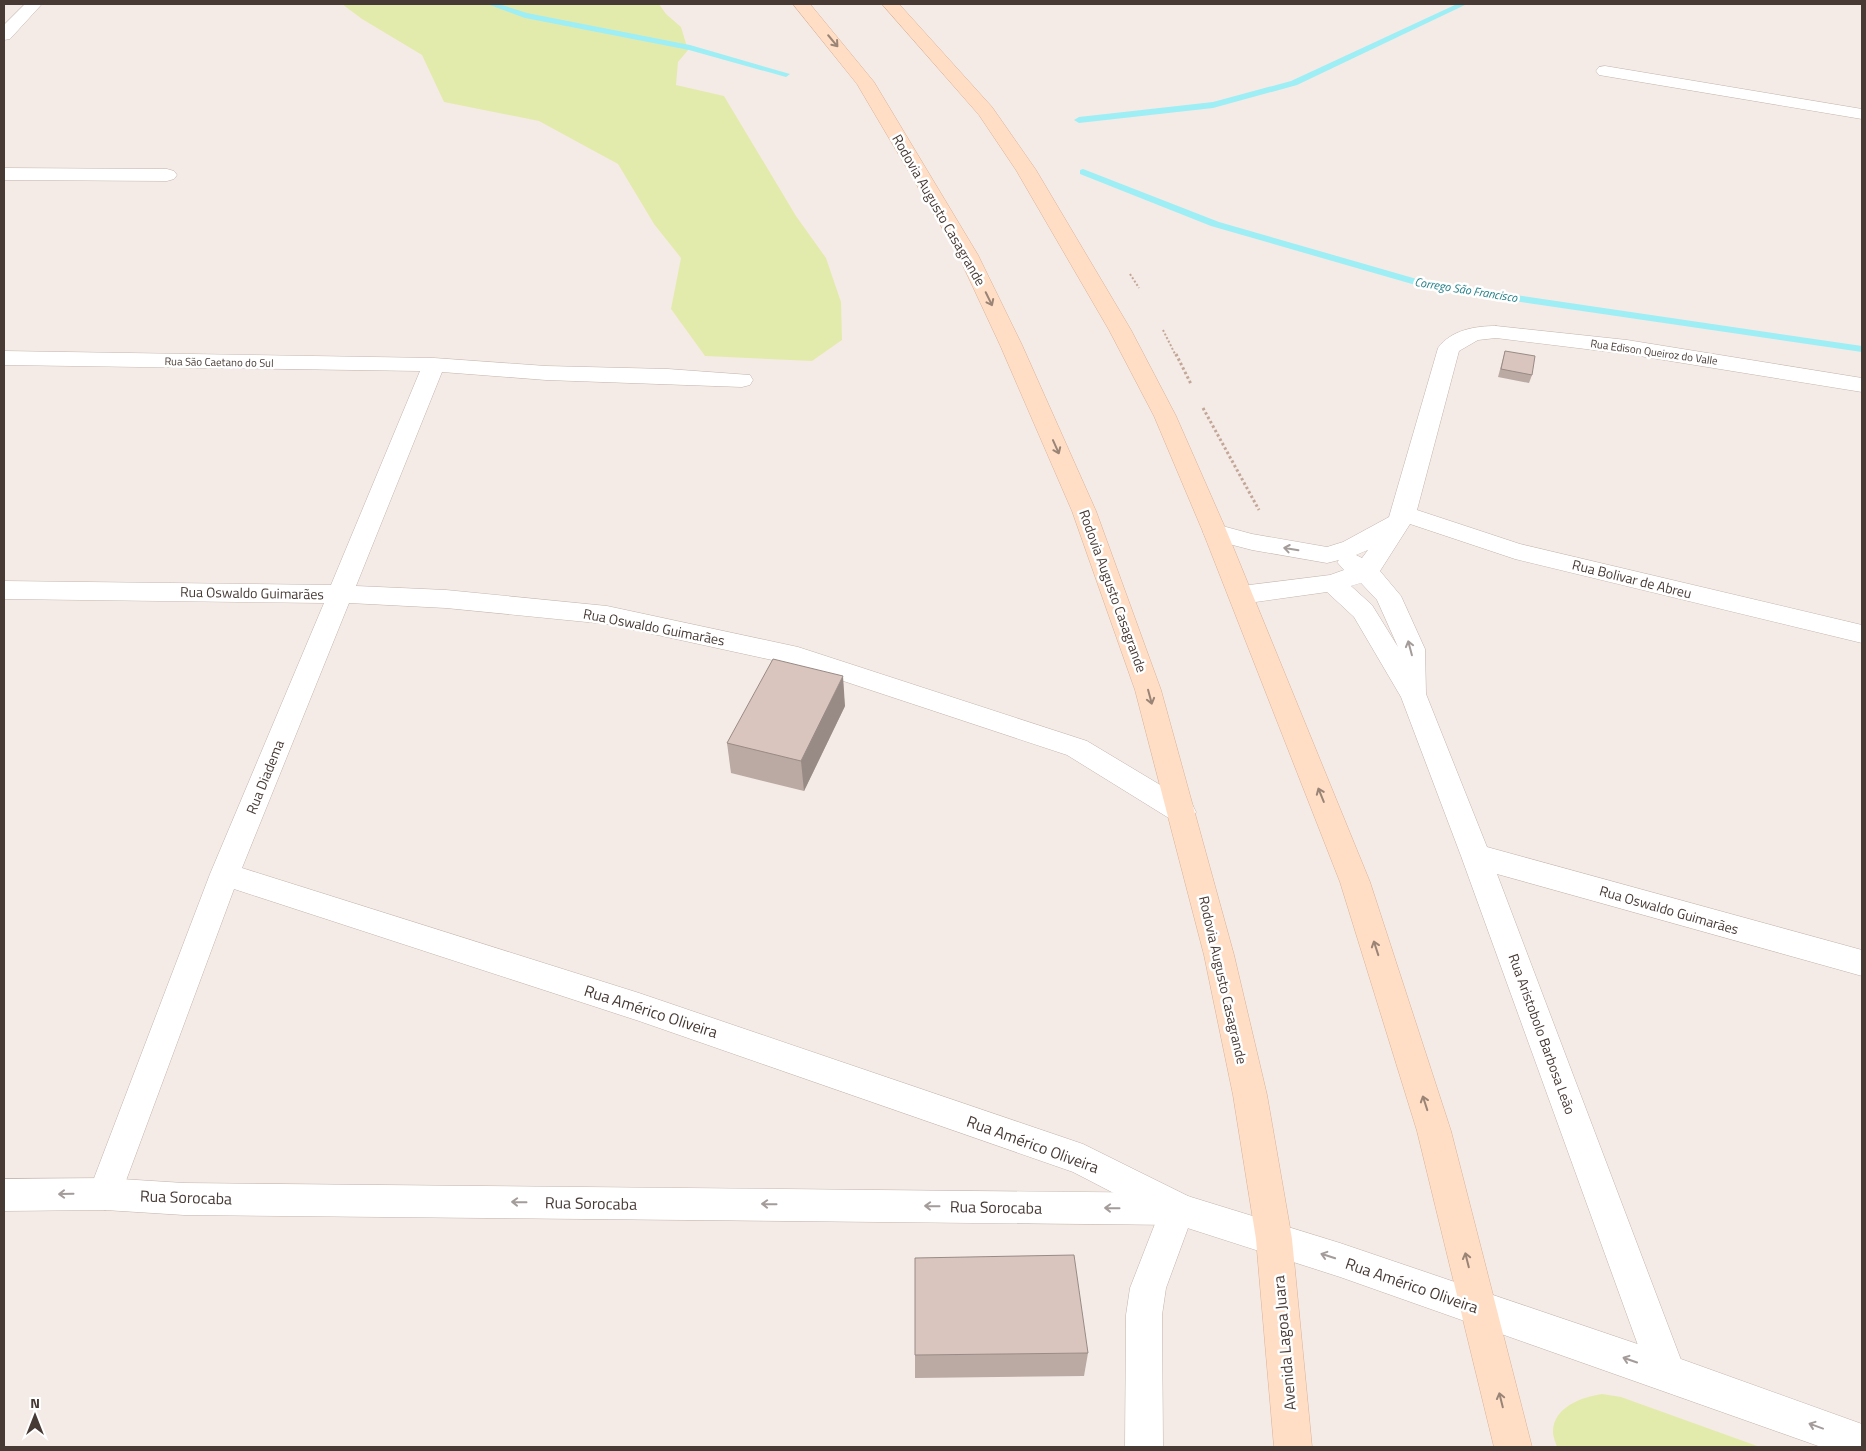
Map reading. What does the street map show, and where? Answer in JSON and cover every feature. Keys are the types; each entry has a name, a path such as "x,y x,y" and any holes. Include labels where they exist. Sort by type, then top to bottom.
{"main road":[{"name":"Rodovia Augusto Casagrande","path":"801,4 865,82 968,255 1011,345 1087,520 1148,690 1182,812 1219,955 1248,1086 1274,1239"},
{"path":"890,4 986,112 1026,170 1124,338 1165,416 1241,595 1355,882 1434,1131 1513,1447"},
{"name":"Avenida Lagoa Juara","path":"1274,1239 1293,1447"}],"street":[{"path":"4,35 34,4"},
{"path":"1605,71 1862,114"},
{"path":"4,174 167,175"},
{"name":"Rua Edison Queiroz do Valle","path":"1403,518 1449,348 1460,338 1474,332 1496,332 1627,347 1862,385"},
{"name":"Rua São Caetano do Sul","path":"4,358 434,365 546,373 742,380"},
{"name":"Rua Diadema","path":"104,1194 225,874 434,365"},
{"path":"1241,595 1332,583 1366,572 1403,518"},
{"name":"Rua Aristobolo Barbosa Leão","path":"1327,555 1352,548 1403,518"},
{"name":"Rua Bolivar de Abreu","path":"1403,518 1515,551 1862,634"},
{"name":"Rua Aristobolo Barbosa Leão","path":"1215,532 1252,542 1327,555 1350,562 1366,572 1388,596 1412,649 1414,696"},
{"name":"Rua Aristobolo Barbosa Leão","path":"1332,583 1362,611 1414,696 1476,856 1667,1373"},
{"name":"Rua Oswaldo Guimarães","path":"4,590 339,594 446,598 607,615 798,656 1077,748 1182,812"},
{"name":"Rua Oswaldo Guimarães","path":"1476,856 1862,963"},
{"name":"Rua Américo Oliveira","path":"225,874 639,1006 1083,1160 1178,1209 1479,1307 1862,1443"},
{"name":"Rua Sorocaba","path":"4,1195 104,1194 184,1198 1178,1209"},
{"path":"1144,1447 1144,1316 1148,1288 1178,1209"}],"green space":[{"path":"342,4 659,4 666,14 681,27 688,50 678,62 676,85 724,96 796,216 826,258 841,302 842,340 812,361 705,356 671,309 681,258 654,224 618,164 539,121 444,102 422,55 362,19"},
{"path":"1602,1394 1621,1397 1760,1447 1557,1447 1553,1432 1554,1423 1563,1410 1578,1401"}],"building":[{"path":"1505,351 1535,356 1532,375 1501,369"},
{"path":"773,659 843,676 801,761 727,743"},
{"path":"1074,1255 1088,1353 915,1355 915,1258"}],"waterway":[{"path":"491,4 525,15 690,48 786,74"},
{"path":"1079,120 1213,105 1294,83 1463,4"},
{"name":"Corrego São Francisco","path":"1083,172 1215,224 1426,285 1862,349"}]}
